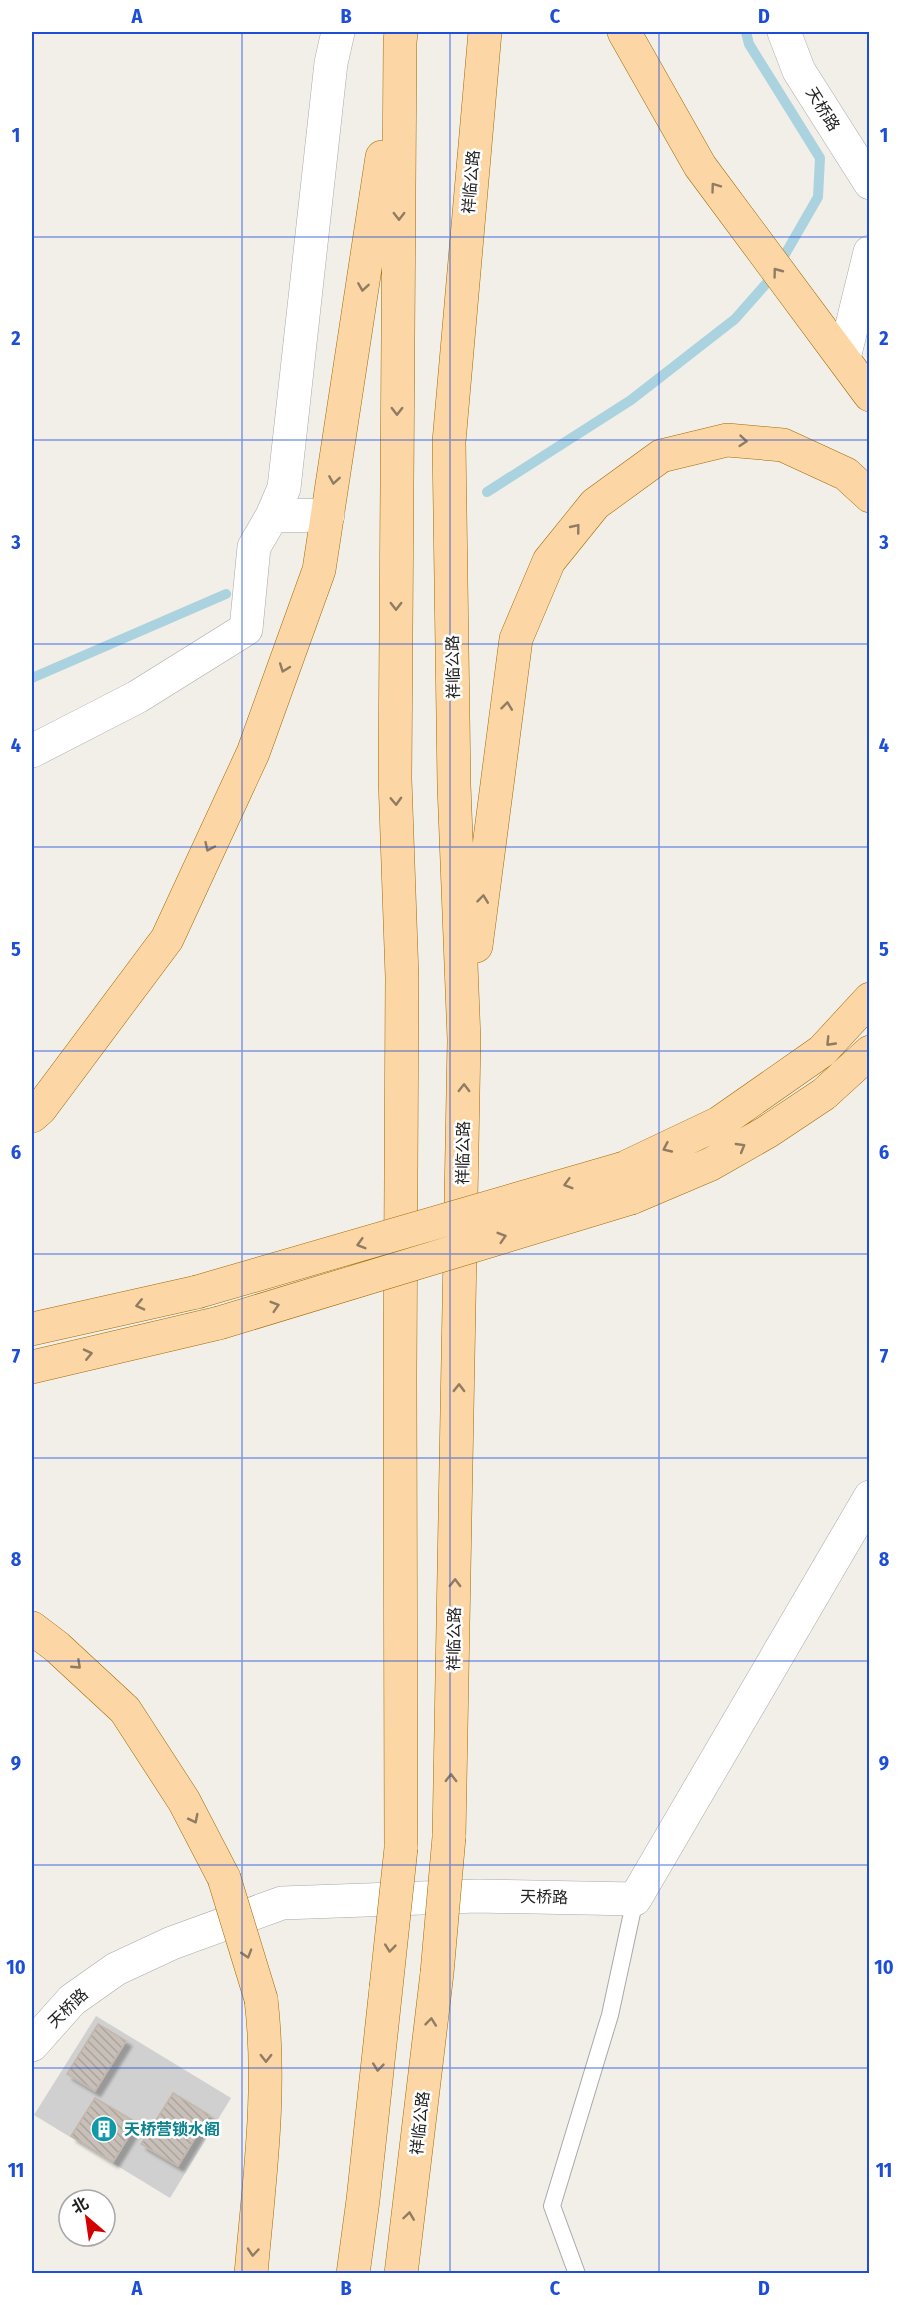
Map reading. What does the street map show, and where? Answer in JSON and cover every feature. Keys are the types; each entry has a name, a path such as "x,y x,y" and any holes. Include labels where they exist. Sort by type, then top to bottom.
{"main road":[{"name":"祥临公路","path":"401,2274 437,1973 449,1837 464,1040 454,785 449,442 484,32"},
{"path":"624,32 700,166 870,395"},
{"path":"32,1116 40,1109 167,939 253,753 319,570 400,37"},
{"path":"353,2274 363,2200 400,1848 402,977 395,779 400,37"},
{"path":"464,1040 516,639 549,561 595,504 661,456 727,440 783,445 846,474 870,496"},
{"path":"32,1367 219,1323 628,1183 822,1051 870,999"},
{"path":"32,1329 197,1292 711,1164 767,1132 824,1094 870,1052"},
{"path":"32,1628 57,1647 125,1710 184,1800 225,1878 261,2000 266,2040 266,2096 251,2274"}],"street":[{"path":"32,752 137,697 246,629 254,547 272,516 284,488 332,63 338,32"},
{"name":"天桥路","path":"784,32 799,71 870,183"},
{"path":"844,358 870,252"},
{"path":"272,516 328,516"},
{"path":"635,1899 870,1497"},
{"name":"天桥路","path":"32,2045 72,2000 116,1969 172,1943 282,1903 477,1896 635,1899"}],"lane":[{"path":"577,2274 552,2206 610,2015 635,1899"}],"shaded area":[{"path":"96,2016 231,2098 170,2198 34,2115"}],"building":[{"path":"98,2024 126,2041 95,2091 67,2074"},
{"path":"173,2093 209,2115 178,2166 141,2144"},
{"name":"天桥营锁水阁","path":"95,2098 137,2123 113,2162 71,2136"}],"waterway":[{"path":"487,492 631,400 735,319 772,277 818,197 820,158 749,44 746,32"},
{"path":"32,678 226,594"}],"place":[{"name":"天桥营锁水阁","path":"104,2129"}]}
